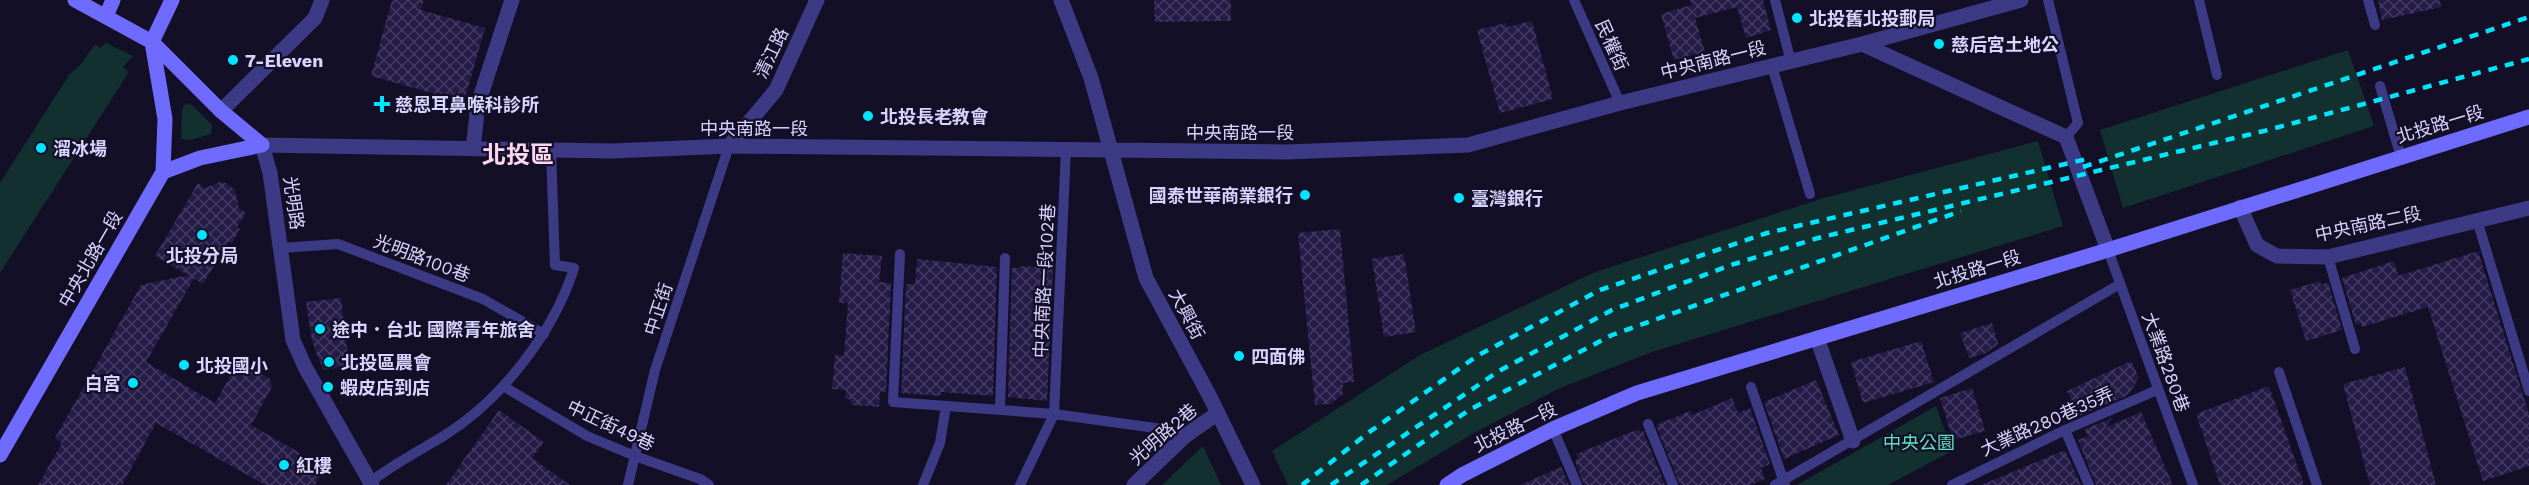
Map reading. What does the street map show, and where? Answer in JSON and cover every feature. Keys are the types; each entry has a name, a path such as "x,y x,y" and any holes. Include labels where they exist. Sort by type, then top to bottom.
{"street":[{"path":"75,0 152,42 221,111 262,146"},
{"path":"106,16 113,0"},
{"path":"172,0 152,42 165,119 163,172 200,158 262,146"},
{"path":"221,111 315,18 322,0"},
{"path":"473,149 478,104 512,0"},
{"name":"清江路","path":"729,146 776,90 817,0"},
{"name":"大興街","path":"1061,0 1091,78 1146,278 1218,413 1253,485"},
{"name":"中央南路一段","path":"262,146 612,151 729,146 1287,152 1468,145 1620,103 1862,44 2021,0"},
{"path":"1862,44 2066,137 2108,250"},
{"name":"北投路一段","path":"1447,485 1462,475 1553,429 1637,393 2108,250 2529,117"},
{"name":"光明路","path":"262,146 270,173 294,340 304,368 370,484"},
{"name":"中央北路一段","path":"0,455 163,172"},
{"name":"中央南路二段","path":"2240,207 2257,245 2277,256 2328,257 2529,207"},
{"path":"1817,338 1853,441"},
{"name":"光明路2巷","path":"1134,485 1185,436 1218,413"}],"lane":[{"name":"民權街","path":"1574,0 1620,103"},
{"path":"1775,0 1791,62"},
{"path":"2048,0 2078,123 2066,137"},
{"path":"2199,0 2217,75"},
{"path":"2368,0 2374,25"},
{"path":"1772,66 1810,194"},
{"path":"2380,86 2401,157"},
{"name":"中正街","path":"627,485 655,370 729,146"},
{"name":"中央南路一段102巷","path":"1020,485 1054,414 1066,148"},
{"path":"370,484 451,431 503,386 544,334 574,268 555,265 551,150"},
{"path":"2477,220 2529,391"},
{"name":"光明路100巷","path":"280,248 338,244 483,299 544,334"},
{"name":"大業路280巷","path":"2108,250 2193,485"},
{"path":"900,254 893,402 1000,408 1054,414 1170,430 1185,436"},
{"path":"2328,257 2355,349"},
{"path":"1000,408 1005,258"},
{"path":"1751,387 1781,483 2120,284"},
{"path":"2279,372 2317,485"},
{"name":"中正街49巷","path":"503,386 587,436 700,479 709,485"},
{"name":"大業路280巷35弄","path":"1952,485 1972,480 2066,430 2157,390"},
{"path":"924,485 940,443 946,406"},
{"path":"1648,424 1673,485"},
{"path":"1553,429 1577,485"},
{"path":"2066,430 2089,485"}],"green space":[{"name":"溜冰場","path":"106,43 133,56 123,67 129,72 0,273 0,183 69,75 81,64 95,44 100,48"},
{"path":"2348,50 2374,126 2123,208 2100,130"},
{"path":"185,103 192,105 212,125 211,134 191,140 181,139 182,110"},
{"path":"2038,141 2063,226 1652,352 1558,389 1474,433 1387,485 1288,485 1272,451 1420,355 1595,272 1824,198"},
{"name":"中央公園","path":"1936,406 1952,451 1888,485 1797,485"},
{"path":"1203,446 1221,485 1162,485"}],"building":[{"path":"392,0 424,0 421,10 485,28 464,102 371,76"},
{"path":"1154,0 1231,0 1231,21 1155,22"},
{"path":"1690,0 1763,0 1771,30 1746,38 1737,7 1695,18"},
{"path":"2378,0 2440,0 2441,7 2382,20"},
{"path":"1691,5 1705,52 1674,60 1661,14"},
{"path":"1532,21 1553,99 1500,113 1477,30 1506,23 1507,27"},
{"path":"220,182 226,183 235,190 239,208 246,213 237,227 240,229 232,243 229,241 203,284 194,278 146,362 215,403 239,361 270,379 272,387 251,425 300,453 297,458 322,472 315,485 265,485 156,423 122,485 38,485 62,443 55,438 141,285 188,275 155,256 198,183 205,188"},
{"path":"1340,229 1354,382 1343,383 1343,394 1331,404 1315,405 1298,233"},
{"path":"2478,251 2529,414 2529,466 2483,481 2428,307 2362,327 2361,324 2356,325 2342,278 2394,261 2398,276"},
{"path":"843,253 882,256 879,282 891,283 886,392 880,391 879,407 852,405 849,399 845,399 846,390 832,389 835,355 844,356 848,303 839,303"},
{"path":"1404,254 1416,332 1384,337 1372,259"},
{"path":"917,259 997,267 993,396 941,392 941,396 901,393 906,284 915,284"},
{"path":"1020,266 1053,268 1047,401 1008,397 1012,268 1020,268"},
{"path":"2320,281 2321,285 2328,282 2342,330 2306,341 2290,290"},
{"path":"341,298 349,366 323,370 312,341 306,302"},
{"path":"1992,323 1998,344 1986,353 1969,358 1960,333"},
{"path":"1921,341 1934,382 1863,403 1851,362"},
{"path":"2131,361 2139,378 2128,395 2079,416 2067,391"},
{"path":"2405,367 2436,485 2370,485 2343,384"},
{"path":"1816,380 1839,435 1784,459 1764,402"},
{"path":"2269,386 2304,485 2220,485 2196,414"},
{"path":"1972,388 1985,431 1953,440 1940,398"},
{"path":"1732,398 1738,413 1750,408 1770,464 1761,468 1765,479 1751,485 1680,485 1656,425 1690,411 1692,415"},
{"path":"499,410 544,442 532,458 570,485 446,485"},
{"path":"2141,412 2173,485 2096,485 2078,440 2088,436 2085,429 2112,418 2105,428"},
{"path":"1639,429 1640,432 1643,431 1665,485 1584,485 1575,461 1578,459 1576,454"},
{"path":"2065,450 2081,485 1981,485"},
{"path":"1561,467 1569,485 1520,485"}],"railway":[{"path":"2083,167 2529,17"},
{"path":"1331,485 1499,371 1612,310 1731,265 1818,238 2268,130 2529,59"},
{"path":"1302,485 1368,433 1477,356 1600,290 1767,233 2091,158"},
{"path":"1361,485 1469,410 1612,335 1961,211"}],"place":[{"name":"北投舊北投郵局","path":"1797,18"},
{"name":"慈后宮土地公","path":"1939,44"},
{"name":"7-Eleven","path":"233,60"},
{"name":"慈恩耳鼻喉科診所","path":"382,104"},
{"name":"北投長老教會","path":"868,116"},
{"name":"溜冰場","path":"41,148"},
{"name":"國泰世華商業銀行","path":"1305,195"},
{"name":"臺灣銀行","path":"1459,198"},
{"name":"北投分局","path":"202,235"},
{"name":"途中．台北 國際青年旅舍","path":"320,329"},
{"name":"四面佛","path":"1239,356"},
{"name":"北投區農會","path":"329,362"},
{"name":"北投國小","path":"184,365"},
{"name":"白宮","path":"133,383"},
{"name":"蝦皮店到店","path":"328,387"},
{"name":"紅樓","path":"284,465"}],"district":[{"name":"北投區","path":"518,155"}]}
